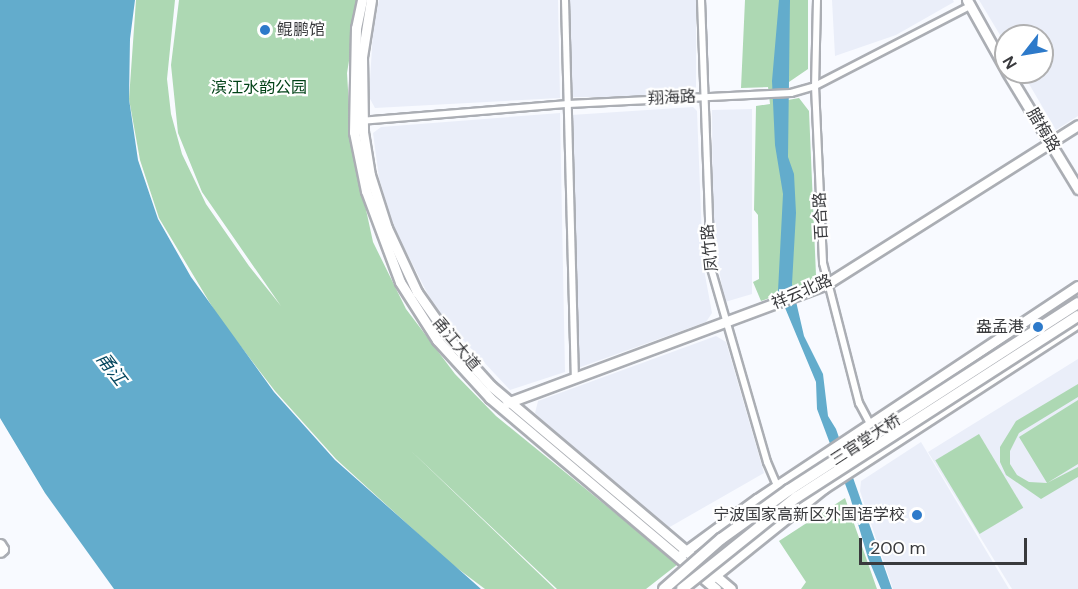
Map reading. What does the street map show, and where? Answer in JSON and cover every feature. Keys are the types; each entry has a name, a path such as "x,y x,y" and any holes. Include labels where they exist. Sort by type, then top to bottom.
{"main road":[{"name":"三官堂大桥","path":"664,589 721,539 789,490 1078,303"},
{"name":"三官堂大桥","path":"682,589 797,497 1078,316"}],"street":[{"name":"甬江大道","path":"362,0 356,28 358,121 366,191 400,282 437,340 500,406 678,557 713,582 731,589"},
{"name":"甬江大道","path":"371,0 362,57 358,121 370,175 400,264 436,322 510,402 687,551 713,582"},
{"path":"565,0 575,378"},
{"name":"凤竹路","path":"701,0 709,249 726,324 766,462 777,485"},
{"name":"百合路","path":"817,0 815,86 825,285 859,403 870,424"},
{"name":"翔海路","path":"358,121 568,104 791,93 815,86 968,3"},
{"name":"腊梅路","path":"968,3 994,48"},
{"name":"腊梅路","path":"1015,84 1078,189"},
{"name":"祥云北路","path":"500,406 726,324 825,285 1078,125"},
{"path":"678,557 777,485 1078,286"},
{"path":"713,582 824,488 1078,322"},
{"path":"0,544 3,549 0,552"}],"shaded area":[{"path":"379,0 558,0 560,98 375,108 369,97 373,31"},
{"path":"570,0 696,0 696,97 570,97"},
{"path":"832,0 953,0 954,2 896,35 835,56"},
{"path":"979,0 1078,0 1078,116 1056,130 1029,84 1054,84 1054,24 994,25"},
{"path":"693,107 697,111 703,264 712,313 706,322 578,368 571,115"},
{"path":"752,109 752,294 725,302 713,239 712,110"},
{"path":"560,113 565,372 510,390 437,312 393,226 379,178 373,133 381,127"},
{"path":"716,336 726,342 764,473 668,528 542,420 535,413 538,401"},
{"path":"1078,359 1078,589 1012,589 928,452"},
{"name":"宁波国家高新区外国语学校","path":"921,442 1009,589 893,589 860,491 861,481"}],"green space":[{"name":"滨江水韵公园","path":"136,0 175,0 167,79 171,114 182,154 206,204 249,266 281,306 202,192 178,133 171,65 179,0 359,0 347,73 351,140 373,242 406,309 455,374 496,416 678,564 646,589 557,589 408,448 555,589 485,589 449,562 336,459 275,391 219,318 159,218 140,160 129,99"},
{"path":"745,0 808,0 808,69 789,82 788,100 799,98 809,111 816,275 810,283 761,301 753,282 759,279 758,215 754,210 756,106 770,104 768,87 741,88"},
{"path":"1078,384 1078,397 1019,433 1010,451 1010,464 1017,475 1029,482 1047,483 1078,467 1078,477 1041,499 1006,475 1000,462 1000,447 1016,421"},
{"path":"1078,400 1078,464 1047,483 1019,437"},
{"path":"979,434 1023,508 980,534 935,460"},
{"path":"845,498 877,589 801,589 806,582 779,541"}],"water":[{"name":"甬江","path":"0,0 135,0 130,39 129,99 138,160 158,219 191,277 274,392 335,460 481,589 114,589 45,493 0,418"},
{"path":"779,0 790,0 788,157 794,174 796,213 792,284 804,336 823,374 828,416 836,429 892,589 881,589 868,558 850,497 817,409 816,382 778,291 783,194 775,145 772,81"}],"place":[{"name":"鲲鹏馆","path":"265,30"},
{"name":"盎孟港","path":"1038,327"},
{"name":"宁波国家高新区外国语学校","path":"917,515"}]}
